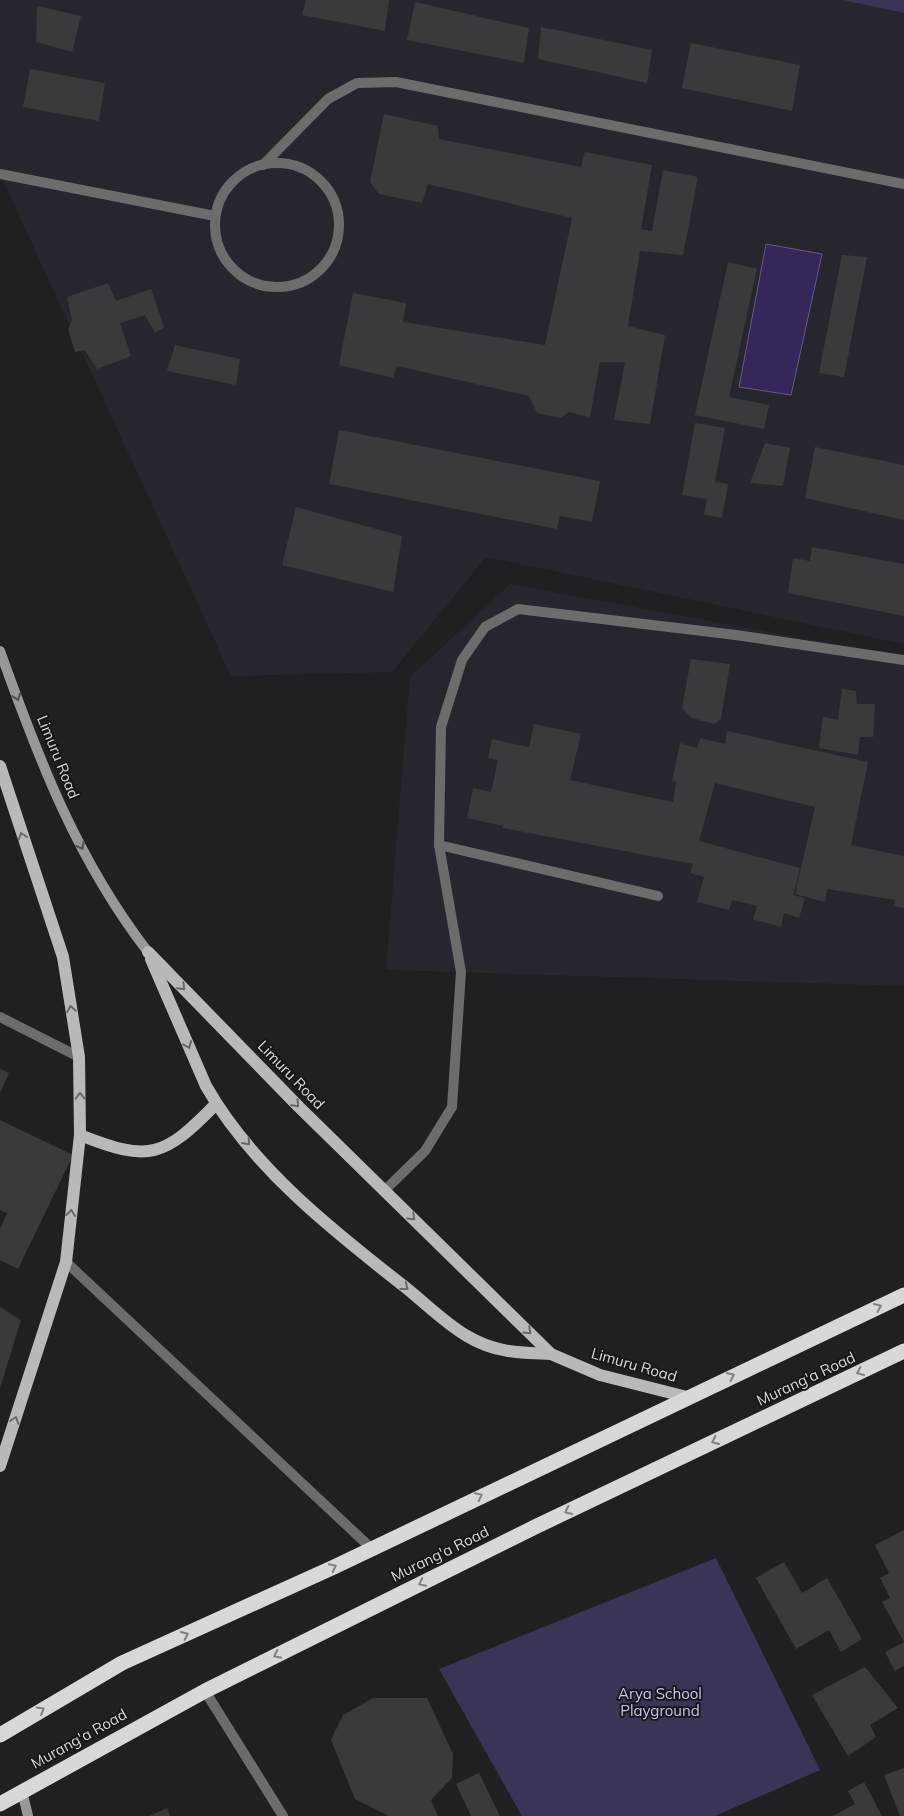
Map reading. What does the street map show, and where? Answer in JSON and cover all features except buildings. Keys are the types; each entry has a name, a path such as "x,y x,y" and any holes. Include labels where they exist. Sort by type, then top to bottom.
{"highway":[{"path":"0,1736 122,1663 371,1548 904,1295"},
{"name":"Murang'a Road","path":"0,1804 205,1690 537,1526 904,1351"}],"main road":[{"name":"Limuru Road","path":"0,651 28,727 69,826 125,922 148,952 299,1107 552,1354 600,1375 687,1397"},
{"path":"0,766 63,957 79,1057 80,1135 66,1262 0,1466"},
{"path":"148,952 206,1086 216,1104 280,1180 367,1257 468,1336 508,1353 552,1354"},
{"path":"80,1135 109,1146 137,1153 166,1147 186,1135 216,1104"},
{"path":"22,1791 28,1816"}],"street":[{"path":"263,165 328,99 357,83 396,82 904,184"},
{"path":"283,163 302,168 319,179 332,194 339,213 340,232 334,252 323,268 307,280 289,287 269,287 250,282 234,270 222,254 216,236 215,216 224,193 241,175 263,165 283,163"},
{"path":"0,174 215,216"},
{"path":"384,1191 426,1151 452,1108 461,972 438,846 442,728 462,660 485,626 518,609 736,635 904,660"},
{"path":"438,846 658,896"},
{"path":"0,1017 79,1057"},
{"path":"66,1262 371,1548"},
{"path":"205,1690 283,1816"}],"shaded area":[{"path":"0,0 904,0 904,644 486,557 392,672 231,676 0,174"},
{"path":"766,244 822,254 791,395 739,387"},
{"path":"510,584 904,657 904,986 386,970 410,677"}],"green space":[{"path":"843,0 904,0 904,13"},
{"name":"Arya School Playground","path":"716,1558 820,1770 715,1816 522,1816 439,1669"}]}
